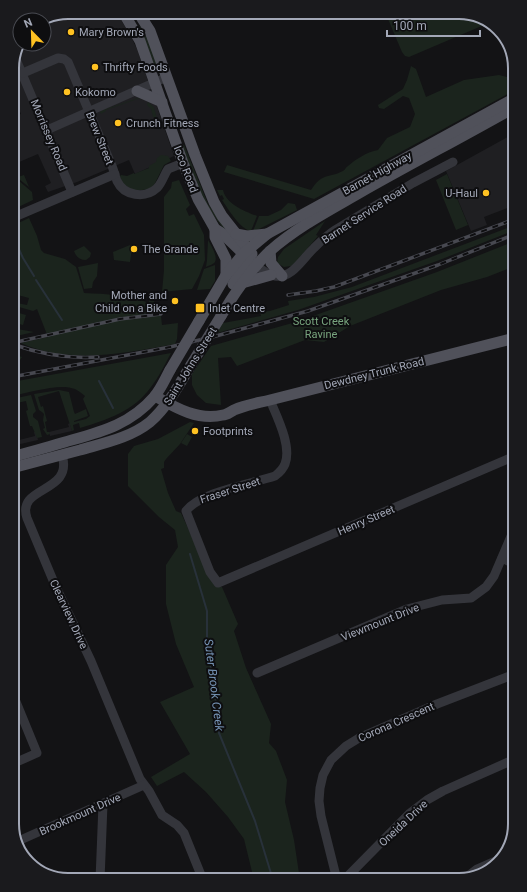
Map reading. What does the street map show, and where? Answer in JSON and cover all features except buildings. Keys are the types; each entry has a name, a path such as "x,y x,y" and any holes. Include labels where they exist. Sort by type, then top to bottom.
{"main road":[{"name":"Ioco Road","path":"127,19 140,41 183,163 198,199 215,229 258,263"},
{"name":"Ioco Road","path":"142,19 150,31 168,77 208,190 218,210 258,263"},
{"path":"137,91 162,102"},
{"name":"Barnet Highway","path":"258,263 267,234 508,102"},
{"name":"Barnet Highway","path":"258,263 285,238 315,219 508,111"},
{"path":"217,317 275,238 288,223"},
{"path":"215,229 216,237 226,259 226,275"},
{"path":"236,234 247,236 267,234"},
{"path":"258,263 271,263 270,251"},
{"path":"242,283 258,263"},
{"name":"Saint Johns Street","path":"19,455 95,434 115,426 134,415 156,394 226,275 258,263"},
{"name":"Saint Johns Street","path":"19,466 114,440 135,431 149,422 169,401 217,317 258,263"},
{"name":"Dewdney Trunk Road","path":"156,394 169,401 205,409 224,408 233,410 508,340"}],"street":[{"name":"Brew Street","path":"23,73 55,59 64,59 70,66 117,181 126,192 142,195 152,191 160,184 168,169 183,163"},
{"name":"Morrissey Road","path":"19,64 72,192"},
{"path":"46,130 168,77"},
{"name":"Barnet Service Road","path":"258,263 287,274 294,269 324,237 412,183 453,162"},
{"path":"19,215 115,174"},
{"name":"Fraser Street","path":"218,583 210,572 186,511 194,502 223,491 275,476 279,472 284,464 287,449 270,400"},
{"name":"Clearview Drive","path":"62,455 65,464 63,471 55,482 28,500 25,505 25,514 55,585 90,656 139,775 162,815 177,825 184,833 200,873"},
{"name":"Henry Street","path":"218,583 508,459"},
{"name":"Viewmount Drive","path":"257,673 407,609 442,600 471,598 486,587 494,576 508,544"},
{"path":"502,558 508,561"},
{"name":"Corona Crescent","path":"335,873 321,816 319,801 323,775 331,760 346,746 359,738 437,704 508,677"},
{"path":"19,709 37,753 19,761"},
{"name":"Oneida Drive","path":"351,873 410,813 427,800 443,791 508,762"},
{"name":"Brookmount Drive","path":"22,839 144,785"},
{"path":"100,873 103,804"},
{"path":"476,870 486,865"}],"shaded area":[{"path":"68,19 120,19 137,49 174,156 135,174 129,160 77,182 48,192 45,186 51,183 38,154 19,162 19,115 21,114 19,109 20,58 22,52 52,52 52,22"},
{"path":"508,137 508,208 484,217 487,225 471,231 446,171"},
{"path":"70,423 72,431 50,436 49,432 69,427 68,424"},
{"path":"34,432 36,432 38,440 19,444 19,440 35,436"}],"green space":[{"path":"388,19 462,19 483,25 409,57 405,56"},
{"path":"140,26 150,44 158,64 154,65 143,35 138,27"},
{"path":"411,66 416,69 426,97 464,80 499,75 508,77 508,94 314,199 224,172 227,165 311,190 322,178 343,171 351,163 362,156 378,150 387,138 410,127 415,114 409,98 403,96 384,109 379,108 378,105 403,89"},
{"path":"143,97 106,110 101,114 100,111"},
{"path":"148,102 154,107 157,119 153,117 151,109 147,105"},
{"path":"182,145 184,145 208,204 225,228 224,229 204,199"},
{"path":"161,155 168,156 171,161 164,165 154,185 149,189 135,191 122,184 121,175 127,176 149,168 149,166 156,162 157,158"},
{"path":"447,174 468,225 456,230 436,180"},
{"path":"24,175 29,187 19,178"},
{"path":"179,180 190,205 186,209 189,216 194,214 204,235 205,260 192,289 162,292 164,270 164,197 171,188 172,182"},
{"path":"19,181 32,192 33,200 19,207"},
{"path":"217,190 223,190 225,195 232,203 257,216 251,231 243,227 235,218 222,200 224,199 222,195 220,196"},
{"path":"288,203 295,204 297,210 253,231 259,216 268,216 281,210"},
{"path":"29,218 41,250 44,253 65,259 76,267 84,293 109,294 149,303 149,292 153,292 155,309 160,308 162,325 178,323 177,339 175,344 137,351 97,355 78,355 58,354 39,350 21,343 48,337 37,309 33,311 19,307 19,303 27,305 29,298 19,295 19,223"},
{"path":"325,221 316,235 318,236 295,263 291,266 284,267 277,263 278,257 284,249"},
{"path":"508,228 508,233 437,261 298,310 217,333 223,323 261,316 260,312 270,311 289,305 288,301 314,297 352,287"},
{"path":"208,240 214,251 216,260 206,267 207,260"},
{"name":"Scott Creek Ravine","path":"508,244 508,269 487,277 441,290 350,326 324,342 305,340 237,366 231,357 218,358 221,405 206,403 197,395 192,385 192,374 211,346 296,322 437,272"},
{"path":"130,245 132,248 130,262 114,260 113,252"},
{"path":"84,246 91,253 90,257 86,260 78,258 74,251"},
{"path":"98,263 97,276 93,282 92,288 84,289 78,267"},
{"path":"215,265 215,281 210,289 197,290 204,269"},
{"path":"19,313 26,315 23,325 19,324"},
{"path":"19,329 34,332 19,335"},
{"path":"171,353 154,383 137,402 119,414 100,422 80,428 79,423 73,425 74,430 72,431 59,391 38,397 41,407 43,406 47,421 45,422 47,432 50,434 47,435 43,429 45,428 43,420 44,414 39,410 34,394 59,390 69,392 75,414 86,409 88,416 74,422 86,419 90,416 83,399 85,396 73,388 65,387 42,389 19,394 19,381"},
{"path":"31,395 36,411 33,414 33,417 38,421 42,437 37,438 32,426 30,426 26,411 28,410 26,401 19,402 19,398"},
{"path":"190,422 194,423 180,444 164,462 164,468 161,469 168,493 176,511 181,513 214,585 222,587 238,624 234,631 246,668 271,724 269,743 276,751 287,780 285,802 294,840 299,873 252,873 244,839 228,817 206,792 184,772 157,786 151,777 190,754 160,702 194,687 176,644 166,604 166,565 178,547 175,530 159,517 128,486 128,454 134,446 158,439"},
{"path":"187,434 192,437 187,446 181,443"}],"waterway":[{"name":"Suter Brook Creek","path":"19,249 34,276"},
{"name":"Suter Brook Creek","path":"36,280 62,320"},
{"name":"Suter Brook Creek","path":"99,381 113,408"},
{"name":"Suter Brook Creek","path":"190,554 207,611 207,649 214,682 219,733 255,821 271,873"}],"railway":[{"path":"288,295 334,287 508,222"},
{"path":"19,376 170,347 308,311 438,265 508,237"},
{"path":"19,341 120,319 161,314"},
{"path":"19,346 33,351 55,355 98,357"}],"place":[{"name":"Mary Brown's","path":"71,32"},
{"name":"Thrifty Foods","path":"95,67"},
{"name":"Kokomo","path":"67,92"},
{"name":"Crunch Fitness","path":"118,123"},
{"name":"U-Haul","path":"486,193"},
{"name":"The Grande","path":"134,249"},
{"name":"Mother and Child on a Bike","path":"175,301"},
{"name":"Inlet Centre","path":"200,308"},
{"name":"Footprints","path":"195,431"}]}
